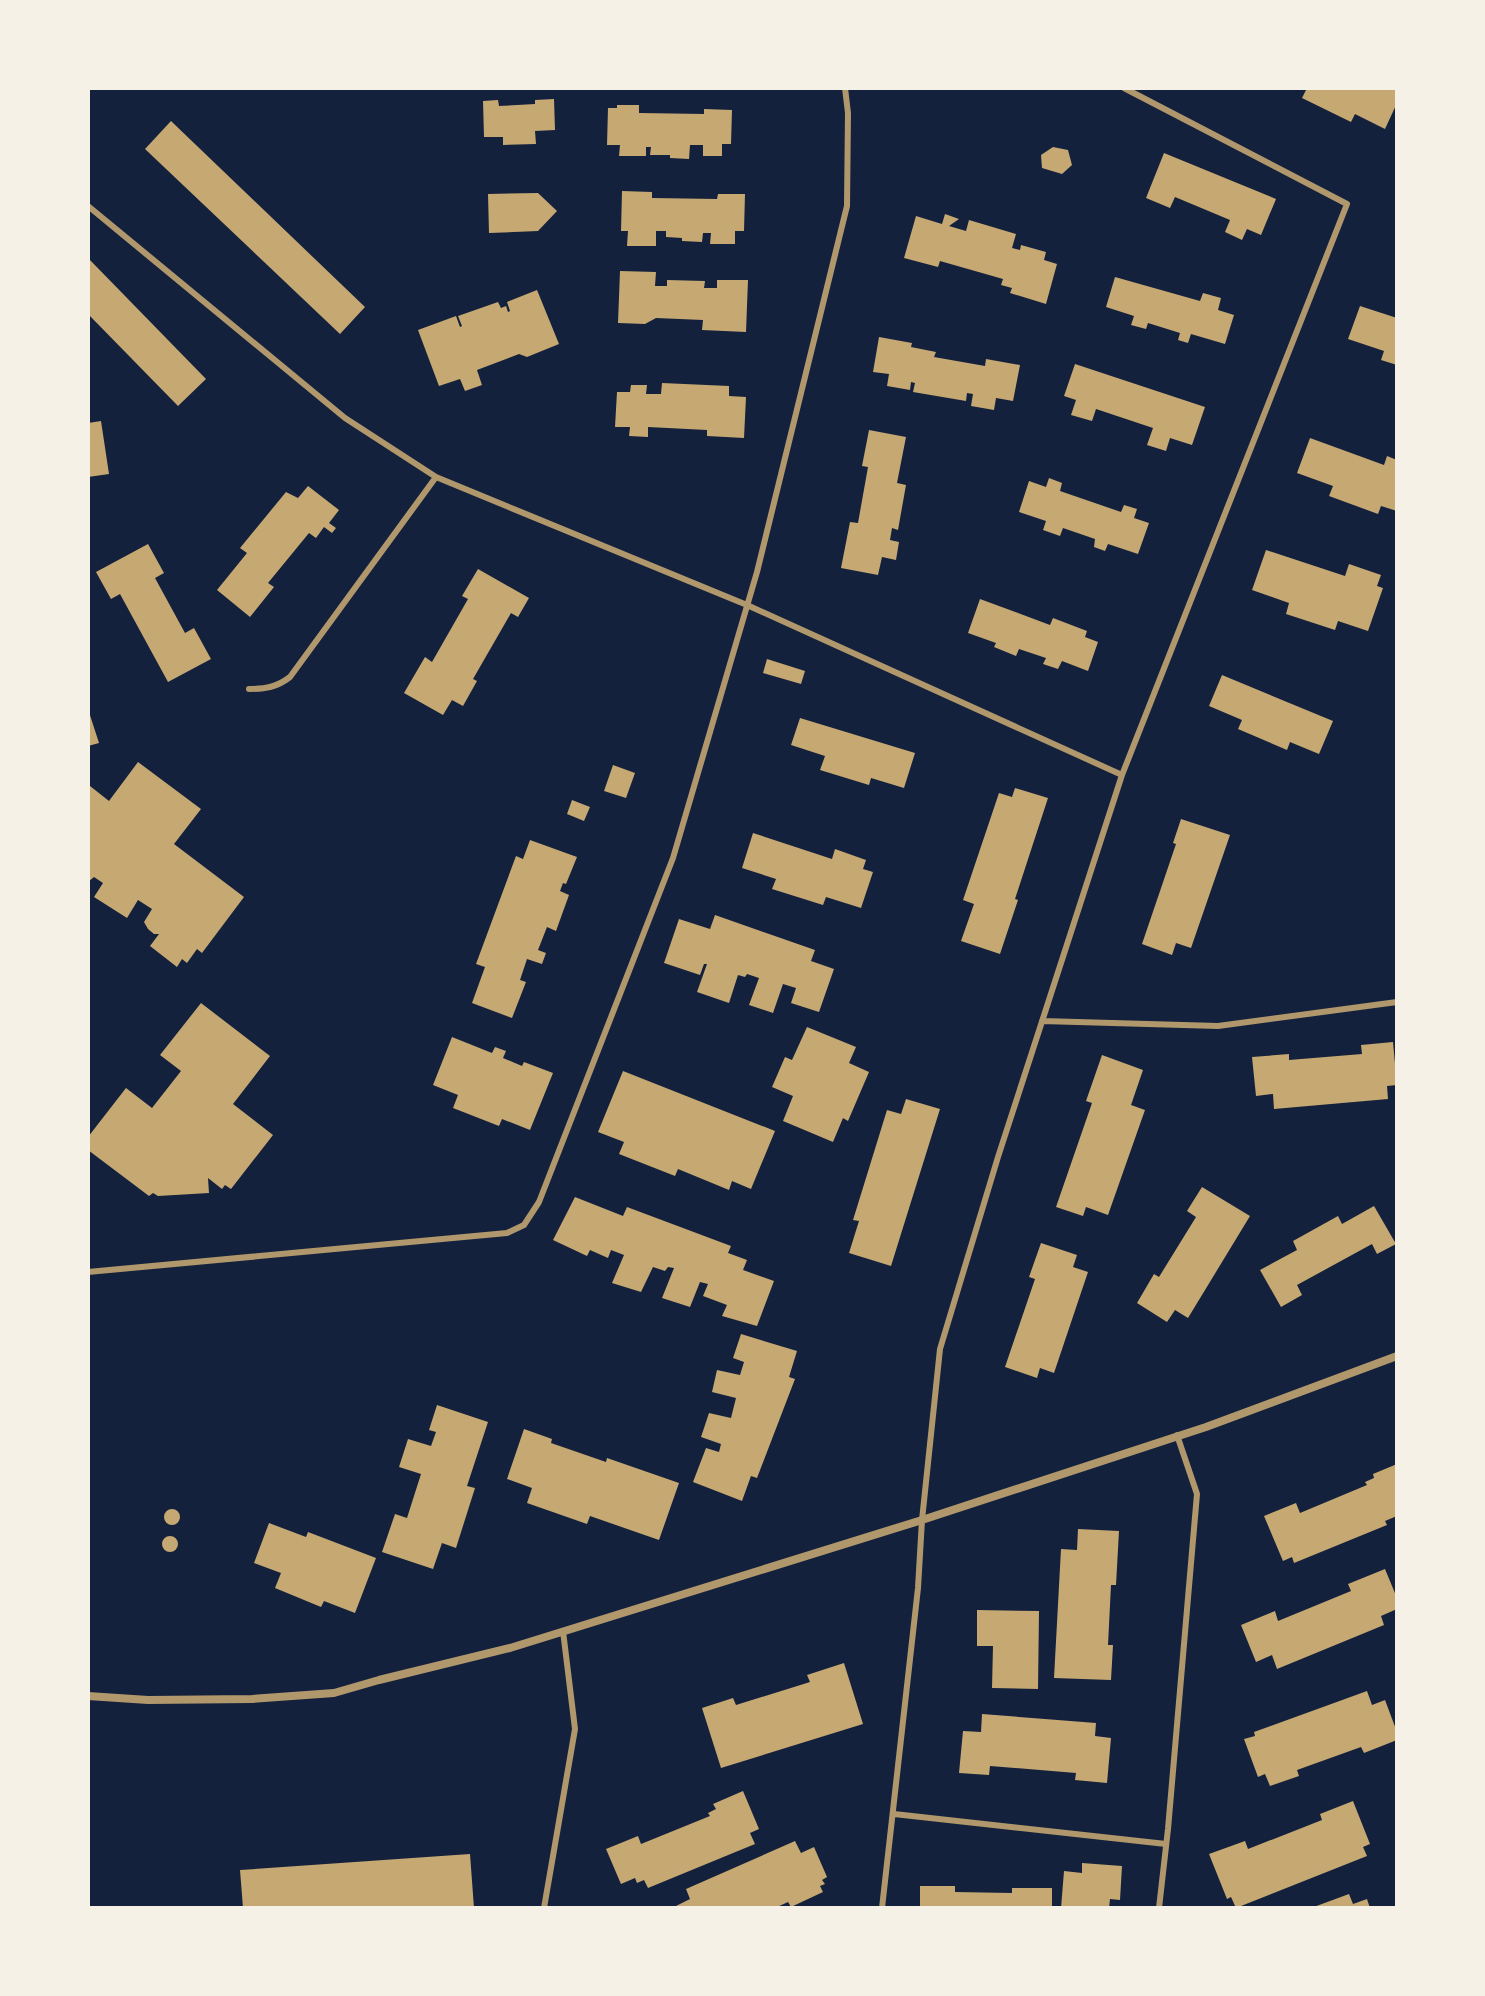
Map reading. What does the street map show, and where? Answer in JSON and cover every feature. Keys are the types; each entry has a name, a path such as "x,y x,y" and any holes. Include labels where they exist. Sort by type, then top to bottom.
{"street":[{"path":"88,1696 238,1700 334,1693 510,1648 922,1520 1206,1427 1397,1356"}],"lane":[{"path":"88,1272 507,1233 524,1225 539,1202 673,858 757,572 847,206 848,113 845,88"},
{"path":"882,1908 918,1588 940,1349 998,1157 1122,775 1347,204 1124,88"},
{"path":"88,206 345,418 436,477 747,605 1122,775"},
{"path":"249,689 278,686 290,677 436,477"},
{"path":"1042,1021 1218,1026 1397,1002"},
{"path":"1159,1908 1197,1494 1177,1435"},
{"path":"544,1908 575,1729 563,1631"},
{"path":"894,1814 1166,1844"}],"building":[{"path":"1307,88 1392,88 1397,90 1397,103 1385,129 1355,114 1351,122 1302,98"},
{"path":"554,99 555,130 535,131 536,144 503,145 503,137 484,137 483,101 498,100 499,106 535,104 535,100"},
{"path":"617,105 639,105 639,113 704,114 704,109 732,110 731,144 722,144 722,156 703,156 703,145 690,145 689,159 650,155 651,147 646,147 646,156 619,156 620,145 607,145 608,108 617,108"},
{"path":"171,121 365,307 340,334 145,149"},
{"path":"1053,147 1068,150 1072,165 1062,174 1042,168 1041,155"},
{"path":"1164,153 1276,199 1261,235 1247,229 1242,240 1225,232 1230,220 1175,197 1170,208 1146,198"},
{"path":"622,191 652,192 652,198 717,199 718,194 745,194 744,231 735,231 735,244 710,244 711,233 703,233 702,242 682,241 682,238 666,237 666,231 656,231 656,246 627,246 628,231 621,231"},
{"path":"538,193 557,211 538,231 489,233 488,194"},
{"path":"945,214 959,219 949,226 966,231 969,220 1016,234 1012,248 1020,250 1021,245 1046,252 1044,260 1057,264 1046,304 1010,293 1012,288 1001,285 1003,279 940,261 938,267 904,258 916,216 942,224"},
{"path":"88,258 206,379 178,406 88,314"},
{"path":"620,271 656,272 655,286 667,286 667,280 705,281 704,288 717,288 717,280 748,280 746,332 702,330 703,320 656,318 645,324 618,323"},
{"path":"1115,277 1200,301 1203,293 1221,298 1218,310 1234,315 1225,344 1191,334 1188,343 1178,340 1180,333 1148,323 1146,329 1131,325 1134,316 1106,307"},
{"path":"537,290 559,344 527,357 519,354 477,370 482,385 465,391 460,379 439,386 418,330 456,316 460,327 458,316 498,302 501,308 506,306 508,312 507,302"},
{"path":"1360,306 1397,318 1397,365 1381,360 1384,351 1348,339"},
{"path":"879,337 912,343 911,347 936,352 934,357 985,366 986,359 1020,365 1013,401 996,398 994,410 971,406 973,394 967,393 966,401 913,392 915,383 911,382 910,390 887,386 889,374 873,372"},
{"path":"1075,364 1205,407 1192,445 1170,438 1166,451 1147,445 1153,428 1096,409 1092,421 1071,415 1076,400 1064,396"},
{"path":"662,383 729,386 729,396 746,397 744,438 707,436 707,430 648,427 648,437 629,436 630,427 615,427 617,392 630,392 631,385 647,385 646,394 661,394"},
{"path":"101,421 109,474 88,477 88,423"},
{"path":"869,430 906,437 897,483 906,485 898,530 892,528 890,540 899,542 896,560 882,557 878,575 841,568 850,522 858,523 868,467 862,466"},
{"path":"1310,438 1384,465 1387,456 1397,460 1397,511 1381,506 1378,514 1329,496 1333,486 1297,473"},
{"path":"1049,478 1062,483 1060,491 1121,512 1124,505 1137,509 1134,518 1149,523 1138,554 1108,544 1105,551 1094,547 1095,539 1063,528 1060,536 1043,530 1046,521 1019,512 1029,481 1046,487"},
{"path":"308,486 339,510 329,523 336,528 332,533 324,527 316,538 309,533 268,583 274,587 250,617 217,590 247,553 240,548 286,492 298,498"},
{"path":"148,544 164,573 155,578 185,633 194,628 211,659 168,682 120,594 111,599 96,572"},
{"path":"1266,550 1345,576 1349,564 1381,575 1377,586 1383,588 1368,631 1338,621 1335,630 1286,614 1289,603 1252,590"},
{"path":"478,569 529,598 518,617 511,613 473,679 477,681 463,706 452,700 443,715 404,693 425,657 432,662 468,599 462,596"},
{"path":"980,599 1050,625 1053,618 1087,631 1085,637 1098,642 1088,671 1062,661 1058,669 1043,664 1046,658 1019,649 1016,656 994,647 996,643 968,633"},
{"path":"767,659 805,671 801,684 763,673"},
{"path":"1222,675 1333,721 1319,754 1290,742 1287,750 1238,729 1242,720 1209,706"},
{"path":"88,709 99,743 88,746"},
{"path":"800,718 915,753 904,788 871,778 869,785 820,770 825,756 791,745"},
{"path":"138,762 201,809 174,844 244,897 202,953 197,949 187,963 182,959 177,967 150,946 159,934 154,934 144,922 152,909 138,900 127,918 94,897 103,883 94,877 88,882 88,789 90,786 109,801"},
{"path":"613,765 635,773 626,798 604,791"},
{"path":"1015,788 1048,798 1000,954 961,941 974,904 963,900 999,793 1012,797"},
{"path":"572,800 590,807 584,821 567,814"},
{"path":"1181,819 1230,835 1191,948 1176,943 1172,955 1142,944 1176,844 1173,843"},
{"path":"753,833 832,859 835,849 866,860 863,869 873,872 861,908 826,897 823,905 772,889 776,879 742,868"},
{"path":"530,840 577,857 560,891 569,895 556,931 547,927 538,950 546,953 542,964 527,959 520,980 526,982 512,1018 472,1003 485,967 476,964 516,856 523,859"},
{"path":"715,915 815,950 811,961 834,969 819,1012 791,1003 796,988 783,984 773,1013 749,1005 759,978 747,974 745,977 738,975 729,1003 697,992 707,964 704,964 700,975 664,963 679,919 710,929"},
{"path":"201,1003 270,1056 233,1104 273,1135 231,1189 225,1185 222,1189 208,1178 209,1193 158,1196 153,1193 149,1196 88,1150 88,1137 126,1088 152,1108 181,1071 160,1055"},
{"path":"807,1027 856,1047 849,1063 869,1072 848,1121 843,1118 833,1142 783,1121 793,1096 772,1087 785,1057 792,1060"},
{"path":"452,1037 492,1053 495,1047 506,1051 503,1058 553,1073 530,1130 502,1119 499,1126 453,1108 458,1095 433,1085"},
{"path":"1393,1042 1397,1085 1387,1086 1388,1099 1274,1109 1273,1094 1256,1096 1252,1057 1289,1054 1289,1060 1362,1054 1361,1045"},
{"path":"1102,1055 1143,1070 1131,1105 1145,1110 1108,1215 1086,1207 1083,1216 1056,1207 1092,1103 1086,1101"},
{"path":"623,1071 775,1131 751,1189 732,1181 729,1190 678,1169 675,1176 619,1154 624,1142 598,1132"},
{"path":"906,1099 940,1109 891,1266 849,1253 859,1221 853,1220 887,1110 901,1114"},
{"path":"1202,1187 1250,1216 1188,1318 1175,1310 1167,1322 1137,1303 1154,1274 1159,1277 1196,1217 1187,1211"},
{"path":"575,1197 623,1216 627,1207 731,1246 728,1253 747,1260 743,1270 774,1281 757,1326 722,1316 727,1305 703,1296 708,1284 700,1282 690,1307 662,1298 674,1268 668,1267 665,1271 653,1267 641,1292 612,1283 624,1255 611,1250 608,1258 590,1250 587,1256 553,1240"},
{"path":"1374,1206 1396,1244 1377,1254 1372,1244 1297,1285 1302,1295 1281,1307 1260,1270 1297,1250 1293,1241 1338,1216 1342,1224"},
{"path":"1041,1243 1077,1255 1073,1267 1088,1272 1054,1373 1040,1368 1037,1378 1005,1367 1035,1279 1029,1277"},
{"path":"741,1334 797,1351 789,1377 795,1379 757,1478 751,1476 742,1501 693,1482 706,1448 719,1452 721,1444 701,1437 709,1413 731,1418 736,1398 712,1392 717,1370 740,1375 744,1362 733,1358"},
{"path":"437,1405 488,1422 467,1486 475,1488 456,1548 442,1543 433,1569 382,1552 395,1514 407,1518 421,1474 399,1467 408,1439 431,1446 436,1432 429,1430"},
{"path":"524,1429 552,1439 551,1443 679,1483 659,1540 590,1516 587,1524 527,1503 532,1488 507,1479"},
{"path":"1397,1464 1397,1516 1385,1521 1387,1525 1294,1563 1292,1557 1283,1561 1264,1516 1296,1503 1300,1513 1367,1485 1365,1482 1374,1478 1373,1474"},
{"path":"172,1509 180,1517 172,1525 164,1517"},
{"path":"269,1523 306,1537 308,1532 376,1558 355,1613 324,1601 321,1607 275,1588 281,1573 254,1563"},
{"path":"1078,1529 1119,1531 1116,1585 1111,1585 1108,1645 1113,1645 1111,1680 1054,1678 1061,1549 1077,1550"},
{"path":"167,1536 173,1536 178,1544 176,1550 167,1552 162,1547 162,1541"},
{"path":"1385,1569 1397,1598 1397,1609 1381,1616 1384,1625 1277,1669 1272,1655 1256,1662 1241,1625 1275,1611 1278,1621 1351,1591 1348,1584"},
{"path":"977,1610 1039,1611 1038,1689 992,1688 993,1646 977,1646"},
{"path":"844,1663 863,1724 721,1768 702,1708 733,1698 736,1705 810,1682 807,1675"},
{"path":"1367,1691 1372,1705 1385,1700 1397,1740 1364,1753 1361,1747 1297,1770 1299,1776 1270,1786 1265,1774 1258,1777 1244,1739 1255,1736 1254,1732"},
{"path":"982,1714 1096,1723 1095,1736 1111,1738 1107,1783 1075,1780 1076,1773 990,1766 989,1775 959,1773 963,1731 981,1732"},
{"path":"743,1791 759,1829 750,1833 755,1844 648,1888 644,1880 637,1883 635,1878 621,1884 606,1849 638,1836 641,1844 710,1816 708,1813 716,1809 713,1804"},
{"path":"1353,1801 1370,1844 1363,1847 1367,1856 1236,1908 1231,1897 1227,1899 1209,1854 1245,1841 1248,1849 1322,1820 1320,1814"},
{"path":"795,1841 801,1853 814,1847 827,1877 822,1880 825,1884 820,1886 823,1892 791,1907 788,1902 775,1908 677,1908 690,1899 686,1889"},
{"path":"470,1854 474,1908 243,1908 240,1870"},
{"path":"1082,1863 1122,1866 1120,1900 1110,1899 1109,1908 1061,1908 1064,1871 1082,1873"},
{"path":"920,1886 955,1886 955,1892 1012,1893 1012,1888 1052,1888 1052,1908 920,1908"},
{"path":"1349,1894 1353,1904 1367,1899 1370,1908 1311,1908"}]}
